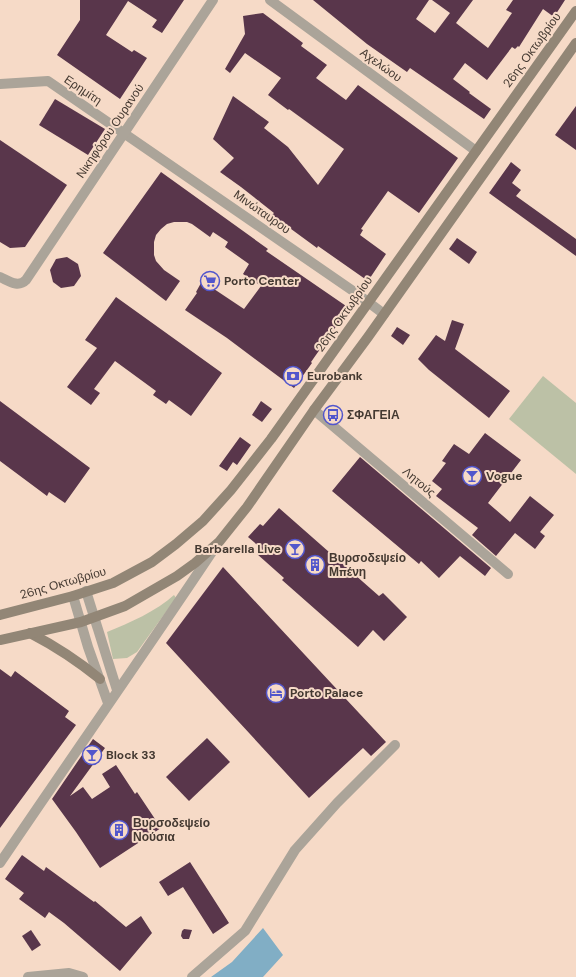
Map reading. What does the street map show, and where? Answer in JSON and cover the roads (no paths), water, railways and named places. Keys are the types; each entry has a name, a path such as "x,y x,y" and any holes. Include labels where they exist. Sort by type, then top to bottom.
{"main road":[{"name":"26ης Οκτωβρίου","path":"0,615 73,596 113,583 152,562 203,521 231,490 271,439 576,11"},
{"path":"0,640 81,622 125,606 146,595 195,563 219,542 247,507 314,410 576,43"},
{"path":"30,633 60,650 89,670 100,680"}],"street":[{"name":"Νικηφόρου Ουρανού","path":"0,277 18,284 24,282 28,277 213,0"},
{"name":"Αχελώου","path":"270,0 476,151"},
{"name":"Ερημίτη","path":"0,84 48,81 124,133"},
{"name":"Μινώταυρου","path":"124,133 384,314"},
{"name":"Λητούς","path":"314,410 508,574"},
{"path":"0,863 219,542"},
{"path":"86,591 118,690"},
{"path":"73,596 108,703"},
{"path":"192,977 245,931 295,850 337,803 395,745"},
{"path":"28,977 70,972 83,977"}],"water":[{"path":"263,928 283,955 263,977 211,977 232,962"}],"place":[{"name":"Porto Center","path":"210,281"},
{"name":"Eurobank","path":"293,376"},
{"name":"ΣΦΑΓΕΙΑ","path":"333,415"},
{"name":"Vogue","path":"472,476"},
{"name":"Barbarella Live","path":"295,549"},
{"name":"Βυρσοδεψείο Μπένη","path":"315,565"},
{"name":"Porto Palace","path":"276,693"},
{"name":"Block 33","path":"92,755"},
{"name":"Βυρσοδεψείο Νούσια","path":"119,830"}]}
